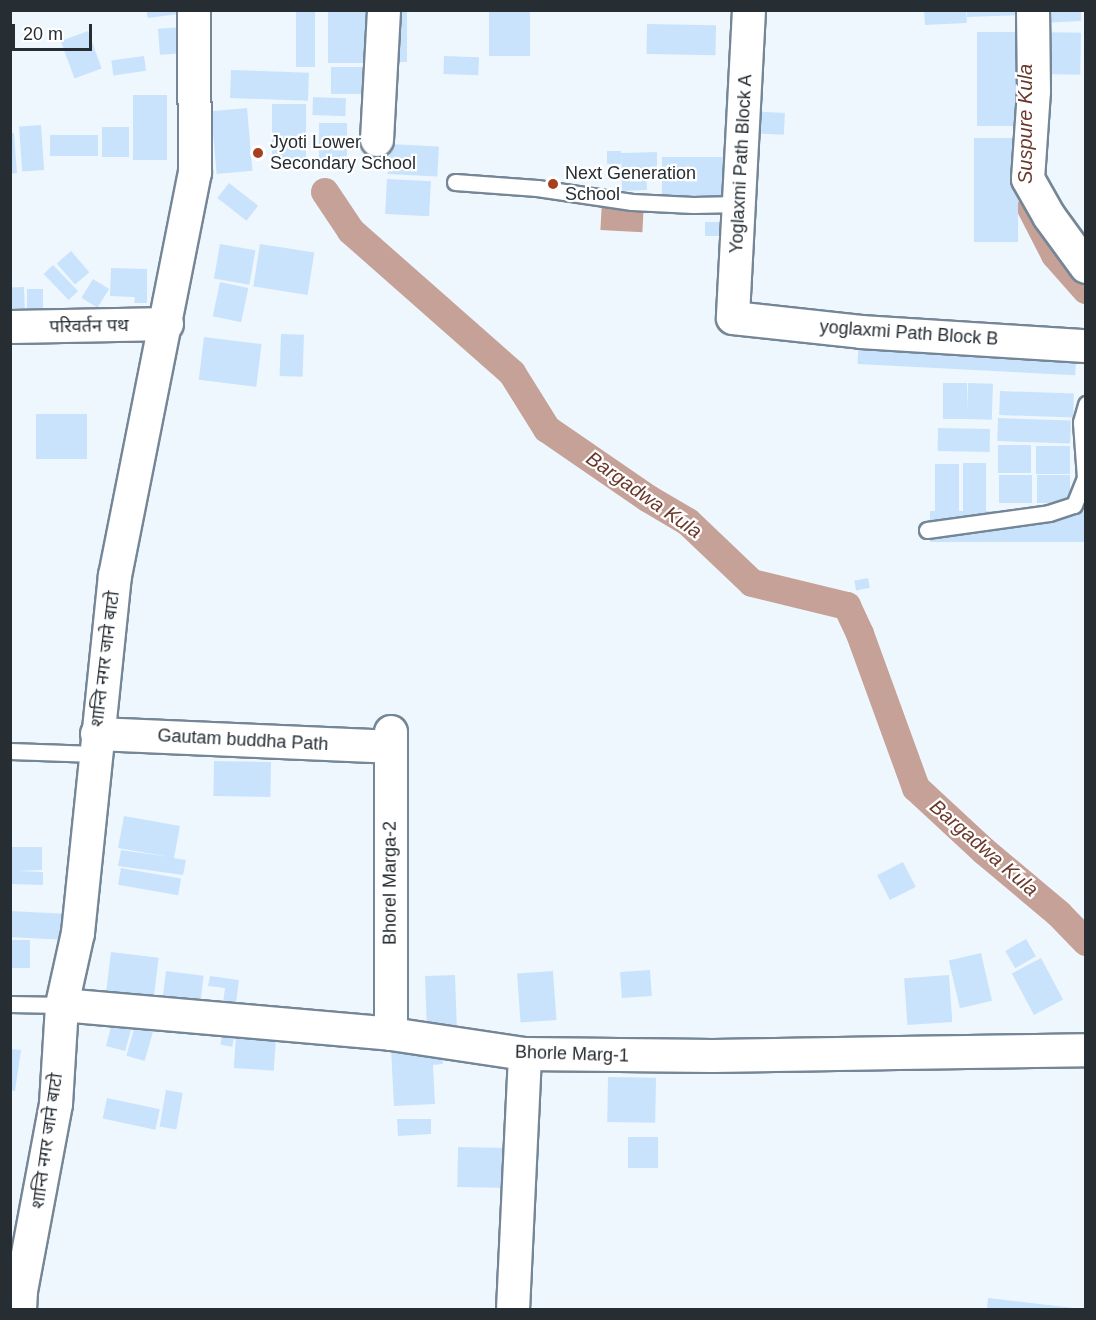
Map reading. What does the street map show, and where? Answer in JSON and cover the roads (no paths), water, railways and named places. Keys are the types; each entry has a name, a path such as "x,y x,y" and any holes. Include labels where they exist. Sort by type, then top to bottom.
{"street":[{"name":"शान्ति नगर जाने बाटो","path":"17,1296 56,1104 62,1005 78,933 115,576 167,324 195,173 194,10"},
{"path":"377,140 384,10"},
{"name":"Yoglaxmi Path Block A","path":"734,318 749,10"},
{"path":"1033,10 1034,91 1028,179 1049,216 1086,267"},
{"name":"yoglaxmi Path Block B","path":"734,318 861,332 1086,346"},
{"name":"परिवर्तन पथ","path":"10,327 167,324"},
{"name":"Gautam buddha Path","path":"96,743 391,740"},
{"name":"Bhorel Marga-2","path":"391,740 391,1034"},
{"name":"Bhorle Marg-1","path":"62,1005 391,1034 525,1054 713,1056 1086,1050"},
{"path":"513,1310 525,1054"}],"lane":[{"path":"455,182 537,188 632,202 693,206 739,204"},
{"path":"927,530 1049,513 1074,505 1085,478 1081,422 1086,404"},
{"path":"10,751 96,743"},
{"path":"10,1004 62,1005"}],"waterway":[{"name":"Bargadwa Kula","path":"325,192 351,231 512,373 547,429 649,499 688,522 752,583 847,606 860,634 916,788 984,851 1059,914 1086,942"},
{"name":"Suspure Kula","path":"1031,208 1055,255 1086,290"}],"place":[{"name":"Jyoti Lower Secondary School","path":"258,153"},
{"name":"Next Generation School","path":"553,184"}]}
